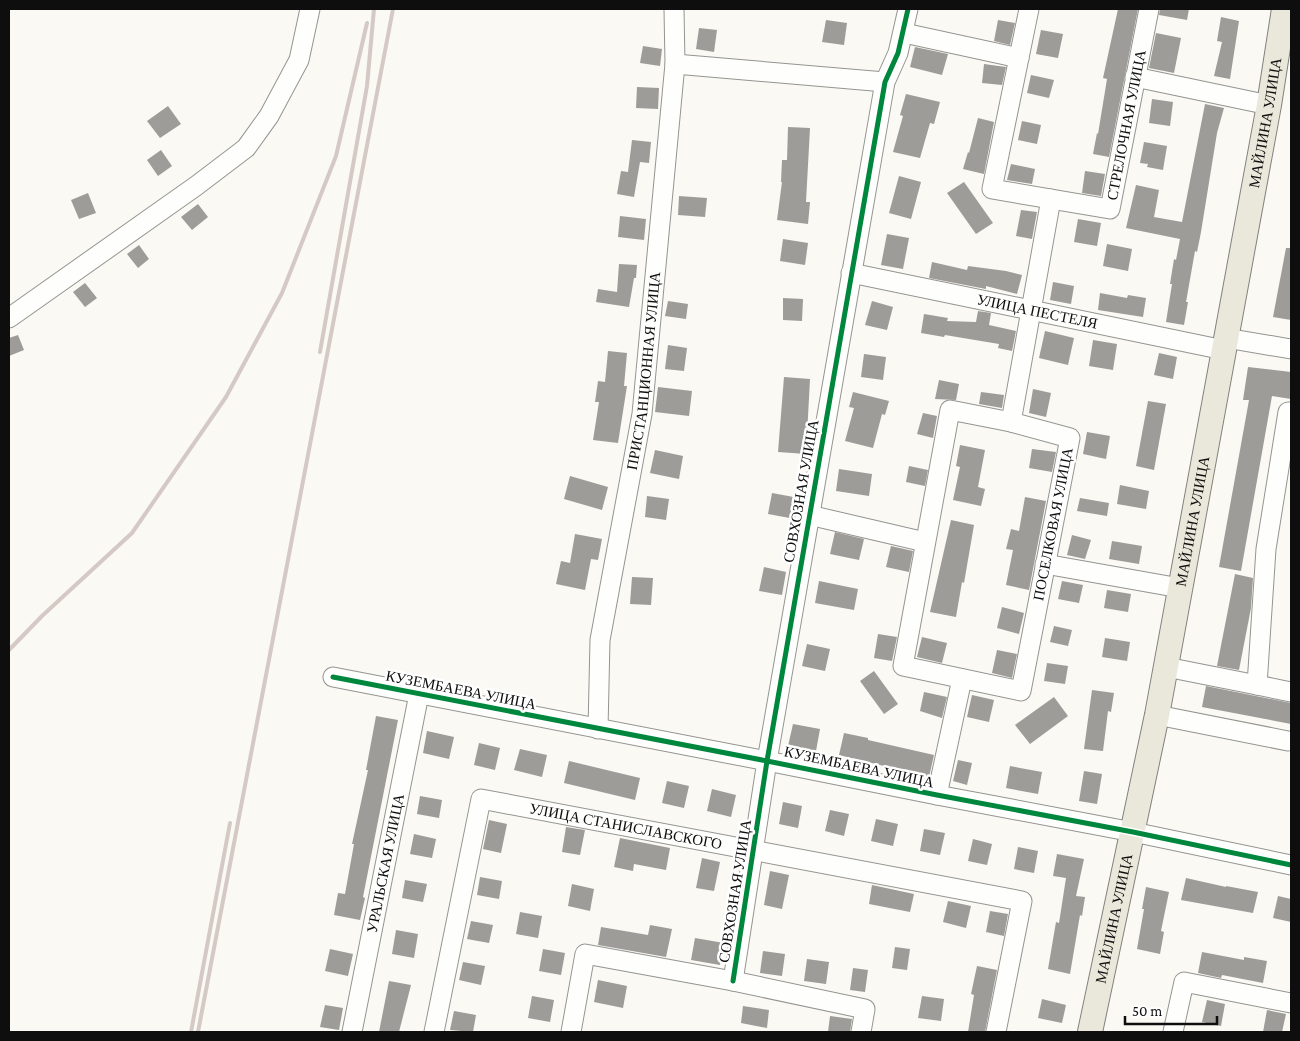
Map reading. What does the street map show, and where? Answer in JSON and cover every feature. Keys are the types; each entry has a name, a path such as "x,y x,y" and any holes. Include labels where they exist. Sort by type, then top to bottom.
{"main road":[{"name":"МАЙЛИНА УЛИЦА","path":"1090,1032 1157,715 1269,105 1284,9"}],"street":[{"path":"9,318 196,186 246,148 269,116 300,60 310,9"},
{"name":"ПРИСТАНЦИОННАЯ УЛИЦА","path":"598,729 600,640 642,414 675,64 674,9"},
{"name":"СОВХОЗНАЯ УЛИЦА","path":"733,981 767,761 885,82 898,53 908,9"},
{"name":"СТРЕЛОЧНАЯ УЛИЦА","path":"1029,9 992,189 1110,209 1149,9"},
{"path":"904,33 1019,58"},
{"path":"675,64 885,82"},
{"path":"1135,77 1269,105"},
{"path":"1011,422 1051,199"},
{"name":"УЛИЦА ПЕСТЕЛЯ","path":"851,273 1031,311 1225,344 1291,348"},
{"name":"ПОСЕЛКОВАЯ УЛИЦА","path":"950,410 1011,422 1070,438 1021,691 903,666 925,542 950,410"},
{"path":"1257,685 1266,549 1288,412 1291,412"},
{"path":"809,515 925,542"},
{"path":"1045,564 1180,588"},
{"path":"1166,667 1291,692"},
{"name":"КУЗЕМБАЕВА УЛИЦА","path":"333,678 1133,832 1291,865"},
{"path":"937,795 962,679"},
{"name":"УРАЛЬСКАЯ УЛИЦА","path":"352,1032 419,694"},
{"path":"1157,715 1288,741"},
{"name":"УЛИЦА СТАНИСЛАВСКОГО","path":"434,1032 481,799 1022,901 996,1032"},
{"path":"571,1032 585,954 733,981 865,1009 861,1032"},
{"path":"1173,1032 1184,982 1291,1003"}],"building":[{"path":"1118,9 1138,9 1109,157 1093,154 1107,79 1103,78"},
{"path":"1160,9 1189,9 1187,20 1159,15"},
{"path":"1221,17 1239,21 1230,79 1214,76 1222,42 1217,41"},
{"path":"826,20 847,23 844,45 822,42"},
{"path":"998,20 1015,23 1010,45 994,41"},
{"path":"699,28 717,30 714,52 696,49"},
{"path":"1041,30 1063,34 1058,58 1036,54"},
{"path":"1156,33 1181,38 1174,73 1149,68"},
{"path":"643,46 662,49 660,66 640,63"},
{"path":"915,47 948,54 942,75 910,67"},
{"path":"984,64 1006,67 1002,85 982,83"},
{"path":"1031,75 1054,80 1049,98 1027,93"},
{"path":"637,87 659,88 658,109 636,108"},
{"path":"906,94 940,102 934,124 930,123 920,158 893,152 903,116 900,115"},
{"path":"1152,99 1173,102 1170,126 1149,123"},
{"path":"1205,104 1224,108 1217,133 1197,252 1195,251 1184,325 1166,322 1174,259 1176,260 1180,239 1126,228 1136,185 1159,190 1154,217 1182,222"},
{"path":"168,106 181,124 160,138 147,121"},
{"path":"978,118 994,122 984,174 963,169"},
{"path":"1022,121 1041,125 1037,144 1018,140"},
{"path":"788,127 810,128 806,202 810,202 808,224 777,220 782,182 782,160 787,160"},
{"path":"632,140 651,142 649,163 640,162 634,197 617,194 621,171 628,172"},
{"path":"1144,142 1167,146 1163,170 1147,167 1148,164 1140,163"},
{"path":"161,150 172,166 158,176 147,160"},
{"path":"1011,164 1035,169 1032,184 1007,180"},
{"path":"1085,171 1105,174 1101,196 1082,193"},
{"path":"899,176 921,182 911,219 889,213"},
{"path":"964,182 993,223 976,234 947,193"},
{"path":"88,193 96,213 79,219 71,200"},
{"path":"679,196 707,198 705,217 678,215"},
{"path":"198,204 208,217 192,230 181,217"},
{"path":"1021,210 1037,212 1032,239 1016,236"},
{"path":"620,216 646,219 644,240 618,237"},
{"path":"1078,219 1101,223 1097,246 1074,242"},
{"path":"887,234 909,238 903,269 881,265"},
{"path":"783,239 808,243 805,265 780,261"},
{"path":"1107,244 1132,249 1128,271 1103,266"},
{"path":"139,245 149,259 138,268 127,254"},
{"path":"1286,248 1291,248 1291,320 1273,317"},
{"path":"932,262 967,270 968,266 1022,275 1017,294 986,286 986,289 929,278"},
{"path":"619,264 637,265 629,307 596,302 598,289 617,292"},
{"path":"1053,282 1074,286 1071,304 1050,300"},
{"path":"85,283 97,298 85,307 73,292"},
{"path":"1100,293 1127,298 1128,295 1146,298 1143,317 1098,310"},
{"path":"783,298 803,299 802,321 783,320"},
{"path":"668,301 688,304 686,319 665,316"},
{"path":"872,301 893,307 887,330 865,325"},
{"path":"978,311 991,313 989,325 1016,331 1012,351 998,348 999,344 921,333 924,314 948,318 947,321 976,322"},
{"path":"1045,331 1074,338 1068,365 1039,358"},
{"path":"18,335 24,350 9,356 9,338"},
{"path":"1093,340 1117,344 1113,370 1089,366"},
{"path":"668,345 687,348 684,371 665,369"},
{"path":"608,351 627,353 624,386 627,386 618,443 593,440 599,402 595,402 598,381 605,382"},
{"path":"1159,353 1177,357 1173,379 1154,375"},
{"path":"864,354 886,357 883,380 861,377"},
{"path":"1248,367 1291,372 1291,399 1272,396 1241,571 1219,567 1249,400 1243,400"},
{"path":"784,377 810,379 806,454 778,452"},
{"path":"939,380 959,384 956,400 935,399"},
{"path":"658,387 692,391 689,416 655,412"},
{"path":"1033,389 1051,393 1046,417 1029,413"},
{"path":"853,392 889,401 885,415 882,414 873,448 845,441 854,408 849,407"},
{"path":"981,392 1004,395 1002,408 979,404"},
{"path":"1148,401 1166,404 1154,470 1136,466"},
{"path":"923,413 937,416 933,438 917,434"},
{"path":"1087,432 1110,436 1106,459 1083,454"},
{"path":"960,445 985,450 978,487 985,489 981,506 953,500 960,467 956,466"},
{"path":"1032,449 1056,452 1052,472 1029,468"},
{"path":"655,450 683,456 679,479 650,473"},
{"path":"909,466 928,470 925,486 906,482"},
{"path":"839,469 872,474 869,496 836,491"},
{"path":"570,476 608,487 602,510 564,499"},
{"path":"1120,485 1149,491 1146,509 1117,504"},
{"path":"772,493 799,498 795,519 768,514"},
{"path":"647,496 669,499 666,520 645,517"},
{"path":"1025,497 1046,501 1029,590 1006,585 1013,550 1006,549 1011,529 1019,531"},
{"path":"1080,498 1109,503 1107,516 1077,511"},
{"path":"951,520 974,525 956,617 930,612"},
{"path":"835,532 864,539 859,560 830,554"},
{"path":"575,534 602,539 598,560 591,559 585,590 556,584 561,561 570,563"},
{"path":"1072,535 1091,540 1085,559 1067,555"},
{"path":"1112,541 1142,546 1139,564 1109,559"},
{"path":"891,546 913,551 909,572 886,567"},
{"path":"764,567 786,572 782,595 759,591"},
{"path":"1235,574 1253,578 1251,608 1239,670 1217,666"},
{"path":"632,577 653,578 651,605 630,604"},
{"path":"819,581 858,589 854,610 815,603"},
{"path":"1062,581 1083,585 1079,603 1058,599"},
{"path":"1107,590 1131,594 1128,612 1104,608"},
{"path":"1002,607 1024,613 1019,634 997,628"},
{"path":"1054,626 1072,630 1068,646 1050,642"},
{"path":"878,634 897,637 892,661 874,658"},
{"path":"922,637 947,643 942,663 917,657"},
{"path":"1105,638 1130,642 1127,661 1102,657"},
{"path":"807,644 830,649 825,671 802,666"},
{"path":"997,650 1017,654 1012,678 992,673"},
{"path":"1047,663 1068,666 1065,684 1044,681"},
{"path":"874,671 898,704 884,714 860,681"},
{"path":"1206,686 1291,703 1291,724 1202,707"},
{"path":"1092,690 1114,693 1111,712 1108,711 1103,751 1084,749"},
{"path":"924,692 947,697 942,718 920,711"},
{"path":"972,695 994,700 989,722 967,717"},
{"path":"1054,697 1068,716 1030,744 1015,725"},
{"path":"376,716 398,720 360,920 334,915 338,893 345,894 354,844 352,844 368,770 366,770"},
{"path":"793,724 820,729 816,751 788,746"},
{"path":"427,731 454,737 449,759 423,753"},
{"path":"844,733 934,755 929,777 839,755"},
{"path":"479,743 500,748 495,770 474,765"},
{"path":"520,749 547,755 542,777 514,770"},
{"path":"958,760 972,763 967,785 953,781"},
{"path":"569,761 640,778 635,800 564,783"},
{"path":"1010,766 1042,772 1038,794 1006,788"},
{"path":"1084,771 1102,774 1097,804 1079,801"},
{"path":"667,781 689,786 684,808 662,803"},
{"path":"712,789 736,795 731,817 707,811"},
{"path":"420,796 442,800 439,818 417,814"},
{"path":"783,802 802,806 798,828 779,824"},
{"path":"830,810 849,814 844,836 825,831"},
{"path":"876,819 898,824 893,846 871,841"},
{"path":"489,820 507,824 501,853 483,849"},
{"path":"566,827 585,830 580,855 562,852"},
{"path":"924,829 945,833 940,855 920,851"},
{"path":"414,834 436,839 432,858 410,854"},
{"path":"620,838 670,848 666,870 634,864 633,871 614,867"},
{"path":"973,839 992,844 987,865 968,861"},
{"path":"1018,847 1038,851 1034,873 1014,869"},
{"path":"1057,854 1084,859 1076,896 1085,897 1070,974 1048,969 1056,922 1059,923 1066,878 1053,876"},
{"path":"702,858 720,862 714,891 696,888"},
{"path":"770,871 789,875 782,909 764,905"},
{"path":"480,877 502,881 499,899 477,895"},
{"path":"1186,878 1258,892 1253,913 1181,900"},
{"path":"405,880 427,884 423,902 402,898"},
{"path":"572,884 594,889 590,911 568,906"},
{"path":"872,885 914,894 910,912 869,904"},
{"path":"1146,887 1169,892 1161,931 1164,932 1160,954 1137,949"},
{"path":"1278,896 1291,899 1291,922 1273,918"},
{"path":"948,901 971,906 966,928 943,922"},
{"path":"990,911 1008,914 1004,936 986,932"},
{"path":"520,912 542,916 538,938 516,934"},
{"path":"471,921 493,925 489,943 467,939"},
{"path":"650,925 672,929 666,957 598,945 601,927 648,935"},
{"path":"396,930 418,934 414,958 392,954"},
{"path":"695,938 724,943 720,965 691,960"},
{"path":"895,947 910,949 907,970 892,968"},
{"path":"330,949 353,954 348,976 325,971"},
{"path":"543,949 565,953 561,975 539,971"},
{"path":"763,951 785,954 782,976 760,973"},
{"path":"1202,952 1244,960 1244,957 1267,961 1263,983 1222,975 1221,978 1198,973"},
{"path":"807,959 829,962 826,984 804,981"},
{"path":"463,962 485,966 481,985 459,980"},
{"path":"977,966 997,970 985,1032 968,1032 974,995 971,994"},
{"path":"853,968 868,970 865,992 850,990"},
{"path":"598,980 627,986 623,1008 594,1002"},
{"path":"389,981 411,985 399,1032 379,1032"},
{"path":"532,996 554,1000 550,1022 528,1018"},
{"path":"922,996 944,999 941,1021 918,1018"},
{"path":"1042,999 1066,1005 1062,1023 1038,1018"},
{"path":"1207,1000 1225,1004 1221,1026 1202,1022"},
{"path":"325,1005 343,1008 339,1030 320,1027"},
{"path":"743,1006 769,1010 767,1028 741,1023"},
{"path":"1267,1010 1286,1014 1282,1032 1263,1032"},
{"path":"454,1011 476,1015 473,1032 450,1030"},
{"path":"830,1016 852,1019 850,1032 828,1032"}],"railway":[{"path":"320,352 367,86 374,9"},
{"path":"198,1032 393,9"},
{"path":"9,650 42,616 132,533 226,397 282,293 336,156 367,23"},
{"path":"191,1032 230,823"}],"cycle path":[{"path":"733,981 767,761 885,82 898,53 908,9"},
{"path":"333,677 1133,832 1291,865"}]}
